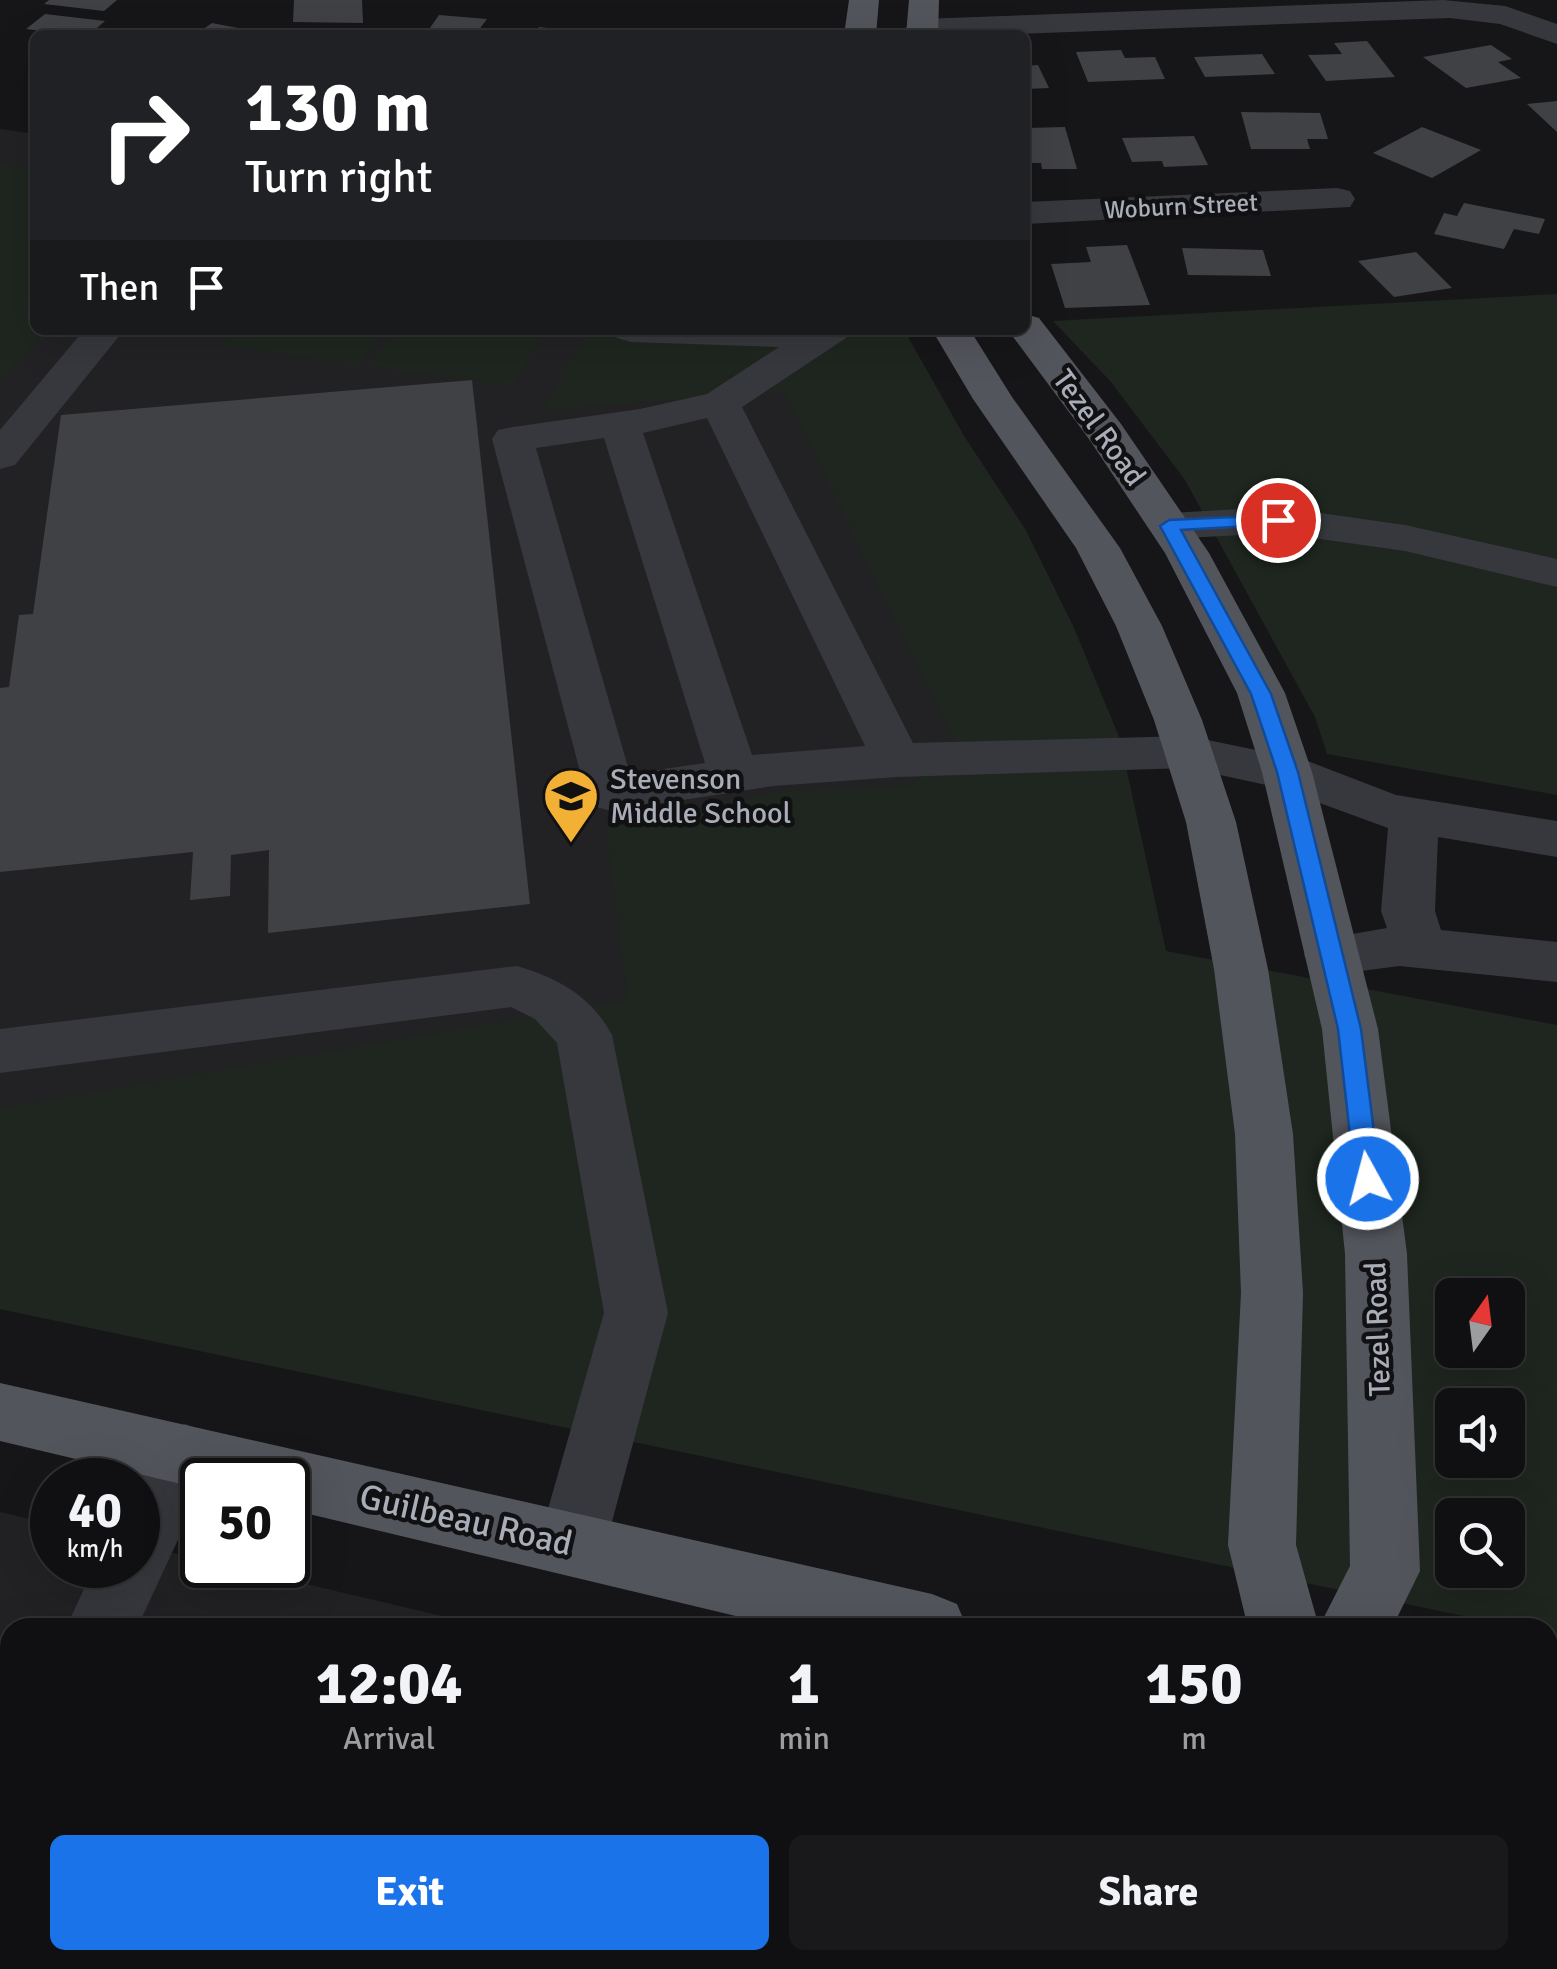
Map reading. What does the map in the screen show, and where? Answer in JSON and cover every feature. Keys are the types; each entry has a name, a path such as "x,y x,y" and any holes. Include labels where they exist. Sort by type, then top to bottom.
{"main road":[{"path":"861,30 864,0"},
{"name":"Tezel Road","path":"1030,333 1106,433 1169,526 1261,694 1287,772 1350,1029 1376,1254 1384,1571 1359,1618"},
{"path":"954,335 992,399 1098,548 1140,626 1211,822 1233,933 1264,1134 1272,1293 1262,1546 1281,1618"},
{"name":"Guilbeau Road","path":"0,1412 889,1618"}],"street":[{"path":"923,21 1450,8 1504,15 1557,34"},
{"name":"Woburn Street","path":"1030,213 1337,200"},
{"path":"0,456 101,335"},
{"path":"824,335 720,403 620,424 513,439 610,794 734,775 897,760 1188,752 1287,772 1388,812 1557,839"},
{"path":"720,403 897,760"},
{"path":"620,424 734,775"},
{"path":"1169,526 1278,520 1406,538 1557,574"},
{"path":"1414,816 1408,911 1420,948"},
{"path":"1331,955 1399,946 1557,962"},
{"path":"0,1050 517,986 556,1004 584,1035 636,1313 572,1544"},
{"path":"160,1506 185,1454"},
{"path":"106,1618 120,1588"}],"shaded area":[{"name":"Stevenson Middle School","path":"0,129 30,133 30,335 907,335 964,436 1025,529 1074,628 1093,1538 0,1309"},
{"path":"0,164 30,167 30,335 42,335 0,382"},
{"path":"1557,294 1557,795 1327,754 1315,717 1185,480 1111,382 1053,321"},
{"path":"229,335 381,335 360,365 221,345"},
{"path":"391,335 514,335 542,339 512,386 369,366"},
{"path":"587,335 907,335 964,436 1025,529 1074,628 1120,739 1166,951 1557,1025 1557,1618 1473,1618 0,1309 0,1108 628,1000 605,822 781,791 912,785 955,744 784,391 543,410"},
{"path":"0,1512 30,1519 30,1588 160,1588 160,1550 180,1554 180,1588 310,1588 310,1585 451,1618 0,1618"}],"building":[{"path":"49,0 117,0 104,11 44,4"},
{"path":"294,0 362,0 363,23 293,22"},
{"path":"45,14 105,21 95,30 26,29"},
{"path":"439,15 487,19 479,30 428,30"},
{"path":"212,23 243,29 242,30 202,30"},
{"path":"1367,41 1395,77 1326,81 1308,55 1342,54 1334,43"},
{"path":"1491,45 1512,59 1498,62 1521,78 1466,88 1423,57"},
{"path":"1121,50 1125,58 1155,57 1165,79 1088,82 1076,52"},
{"path":"1262,54 1275,74 1205,77 1194,57"},
{"path":"1038,65 1049,88 1030,89 1030,66"},
{"path":"1557,101 1557,132 1527,104"},
{"path":"1241,112 1320,113 1328,139 1307,139 1310,149 1251,149"},
{"path":"1065,127 1077,169 1042,169 1041,163 1030,163 1030,128"},
{"path":"1422,127 1481,150 1432,178 1373,153"},
{"path":"1194,136 1208,165 1164,167 1162,161 1132,162 1122,138"},
{"path":"1464,203 1545,219 1539,234 1514,229 1504,249 1434,234 1444,213 1457,216"},
{"path":"1127,245 1150,305 1065,308 1051,264 1091,262 1086,247"},
{"path":"1182,248 1263,250 1271,276 1188,275"},
{"path":"1416,252 1452,288 1394,297 1358,261"},
{"path":"472,380 530,904 268,933 269,850 231,855 230,896 190,900 193,852 0,872 0,688 9,687 19,615 33,614 61,415"}],"place":[{"name":"Stevenson Middle School","path":"571,845"}],"route":[{"path":"1278,520 1169,526 1188,553 1261,694 1287,772 1350,1029 1368,1179"}]}
